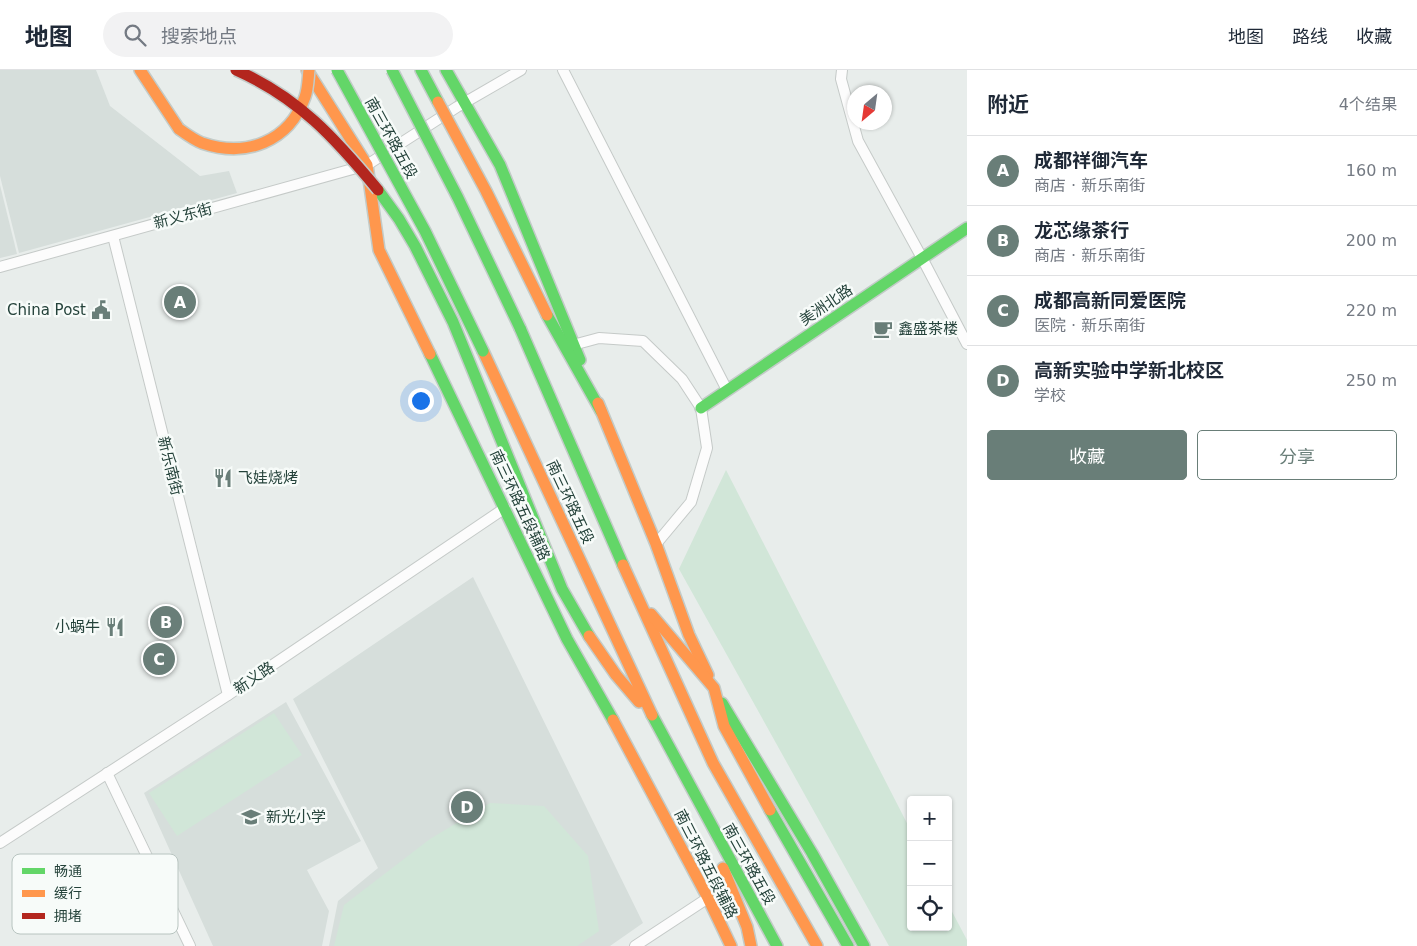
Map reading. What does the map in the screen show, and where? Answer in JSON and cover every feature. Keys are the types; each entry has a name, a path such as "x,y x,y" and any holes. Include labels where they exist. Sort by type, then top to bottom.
{"main road":[{"path":"140,70 179,128 192,138 218,149 229,150 250,148 280,135 294,120 300,109 309,82 308,70"},
{"path":"236,70 259,80 284,95 311,117 347,152 400,219 453,322 562,589 590,638 616,675 657,724"},
{"name":"南三环路五段辅路","path":"308,70 367,165 379,250 567,639 594,684 708,898 731,946"},
{"name":"南三环路五段","path":"337,70 425,231 657,724 777,946"},
{"name":"南三环路五段","path":"392,70 458,198 520,328 637,597 714,763 817,946"},
{"path":"420,70 486,191 547,315 601,411"},
{"path":"446,70 500,165 656,544 689,634 714,688 812,853 864,946"},
{"name":"美洲北路","path":"701,408 967,228"},
{"path":"637,597 714,688 724,726 848,946"},
{"path":"690,786 747,927 751,946"}],"street":[{"name":"新义东街","path":"0,267 367,165 464,102 521,70"},
{"path":"563,70 727,390"},
{"path":"842,70 841,79 858,140 967,344"},
{"name":"新乐南街","path":"112,236 228,695"},
{"path":"574,344 599,338 643,341 682,379 701,408 707,448 691,502 656,544"},
{"name":"新义路","path":"0,843 228,695 505,508"},
{"path":"107,774 146,854"},
{"path":"635,946 708,898"},
{"path":"178,921 190,946"}],"shaded area":[{"path":"0,70 96,70 110,106 200,176 229,171 237,193 19,253 0,176"},
{"path":"0,185 17,254 0,258"},
{"path":"473,577 643,923 610,946 329,946 338,901 378,868 293,699"},
{"name":"新光小学","path":"286,702 361,841 307,870 329,911 322,946 213,946 178,868 178,854 172,854 144,793"}],"green space":[{"path":"726,470 907,823 907,931 952,931 952,912 967,940 967,946 889,946 679,569"},
{"path":"274,713 302,755 177,836 149,793"},
{"path":"490,803 544,806 588,856 599,931 577,946 334,946 344,905 430,839"}],"traffic: fast":[{"path":"337,70 425,231 483,351"},
{"path":"392,70 458,198 520,328"},
{"path":"421,70 438,102"},
{"path":"446,70 500,165 580,360"},
{"path":"378,190 399,219 415,246 453,322 562,589 589,636"},
{"path":"701,408 967,228"},
{"path":"547,315 601,411"},
{"path":"520,328 623,565"},
{"path":"430,354 567,639 613,720"},
{"path":"722,703 812,853 864,946"},
{"path":"652,715 777,946"},
{"path":"770,810 848,946"}],"traffic: slow":[{"path":"140,70 179,129"},
{"path":"307,70 367,165 379,250 430,354"},
{"path":"179,129 199,142 218,147 250,147 264,143 277,135 298,113 306,94 309,70"},
{"path":"438,102 486,191 547,315"},
{"path":"483,351 652,715"},
{"path":"598,403 656,544 689,635 708,675"},
{"path":"623,565 713,763 817,946"},
{"path":"651,614 714,688 724,726 770,810"},
{"path":"589,636 616,675 639,702"},
{"path":"613,720 708,898 731,946"},
{"path":"723,868 747,927 751,946"}],"traffic: jam":[{"path":"236,70 279,93 314,121 347,153 378,190"}],"place":[{"name":"成都祥御汽车","path":"180,302"},
{"name":"China Post","path":"101,310"},
{"name":"鑫盛茶楼","path":"883,329"},
{"name":"飞娃烧烤","path":"223,478"},
{"name":"龙芯缘茶行","path":"166,622"},
{"name":"小蜗牛","path":"115,627"},
{"name":"成都高新同爱医院","path":"159,659"},
{"name":"高新实验中学新北校区","path":"467,807"},
{"name":"新光小学","path":"251,817"}]}
